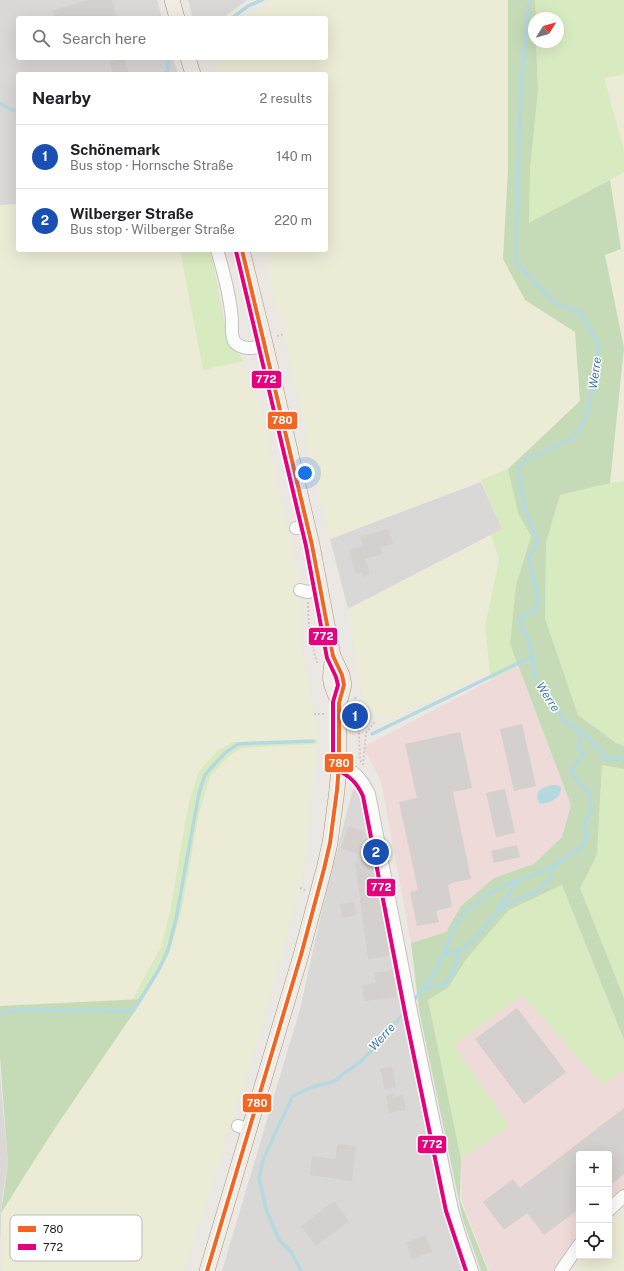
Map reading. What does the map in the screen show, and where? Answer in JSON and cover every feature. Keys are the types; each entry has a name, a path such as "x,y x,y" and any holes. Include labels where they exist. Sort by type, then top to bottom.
{"main road":[{"path":"172,0 176,16"},
{"path":"189,60 192,72"},
{"path":"207,1271 243,1128 301,955 330,844 339,765 339,703 344,685 342,675 333,656 321,590 302,527 266,346 242,252"}],"street":[{"path":"218,252 228,288 231,306 232,336 235,342 240,346 247,348 266,346"},
{"path":"300,590 307,592 321,590"},
{"path":"339,765 350,769 361,770 364,784 369,794 408,997 452,1210 472,1271"},
{"path":"612,1207 624,1196"},
{"path":"561,1271 576,1249"}],"path":[{"path":"353,692 358,709 361,770"},
{"path":"325,714 325,720"},
{"path":"361,770 366,733 375,722"}],"shaded area":[{"path":"0,0 157,0 161,16 16,16 16,60 174,60 177,72 16,72 16,204 0,205"},
{"path":"188,0 247,0 226,16 192,16"},
{"path":"481,482 502,529 348,609 330,539"},
{"path":"518,666 571,804 562,837 534,864 494,878 461,906 446,932 411,943 381,781 363,747"},
{"path":"353,789 362,791 378,861 418,1072 450,1226 464,1271 222,1271 300,1009 326,892"},
{"path":"522,995 603,1085 624,1069 624,1191 612,1203 612,1151 576,1151 576,1243 553,1271 489,1271 462,1201 461,1159 508,1126 453,1045"},
{"path":"0,1075 8,1164 2,1199 0,1246"}],"green space":[{"path":"272,0 508,0 508,169 503,259 525,300 575,332 580,401 508,469 330,539 312,465 284,334 264,252 328,252 328,72 216,72 212,60 328,60 328,16 251,16"},
{"path":"508,0 535,0 536,12 528,12 528,48 536,48 538,90 530,169 529,223 610,180 621,249 605,255 624,348 610,483 560,495 546,543 545,618 578,715 616,743 624,746 624,769 602,765 597,855 580,888 624,998 624,1040 562,885 509,910 467,958 448,988 428,1000 461,1159 460,1200 488,1271 481,1271 463,1220 419,1010 411,943 446,932 461,906 494,878 534,864 562,837 571,805 510,644 516,585 531,536 518,513 508,469 580,401 575,332 525,300 503,259 508,169"},
{"path":"535,0 624,0 624,74 604,78 624,150 624,172 529,224 530,169 538,90 536,48 564,48 564,12 536,12"},
{"path":"624,74 624,150 604,78"},
{"path":"624,172 624,348 605,255 621,249 610,180"},
{"path":"16,204 16,252 180,252 203,370 243,361 262,410 276,479 296,564 300,590 299,610 301,646 314,714 317,740 234,742 199,771 189,802 171,907 161,947 132,1000 0,1006 0,206"},
{"path":"180,252 211,252 229,345 240,355 243,361 203,370"},
{"path":"624,351 624,481 610,483 622,374"},
{"path":"508,469 518,513 531,536 516,585 510,643 518,666 491,680 485,627 499,559 491,535 502,529 481,480"},
{"path":"624,481 624,746 616,743 578,715 545,618 546,543 560,495"},
{"path":"491,535 499,559 485,627 490,672 381,723 363,698 348,609"},
{"path":"317,740 317,744 242,748 228,757 210,777 199,813 181,913 168,956 143,999 132,1000 161,947 171,907 189,802 199,771 219,749 234,742"},
{"path":"317,744 305,859 300,888 257,1042 184,1271 2,1271 1,1213 53,1131 143,999 168,956 181,913 199,813 210,777 228,757 242,748"},
{"path":"602,765 624,769 624,998 580,888 597,855"},
{"path":"563,885 624,1040 624,1069 603,1085 522,995 454,1045 509,1126 461,1159 428,1000 448,988 467,958 509,910"},
{"path":"143,999 53,1131 1,1213 8,1164 0,1057 0,1006"},
{"path":"624,1208 624,1271 573,1271 582,1259 612,1259 612,1220"}],"water":[{"path":"552,785 561,787 561,791 557,797 550,802 539,803 537,797 538,792 543,788"}],"building":[{"path":"89,0 112,0 116,16 54,16 53,10"},
{"path":"125,60 128,72 112,72 110,62"},
{"path":"388,529 393,544 380,547 382,554 365,559 370,575 364,577 362,572 356,574 349,550 363,546 360,537"},
{"path":"360,710 364,710 364,721 360,721"},
{"path":"522,724 536,786 514,791 500,729"},
{"path":"460,732 472,788 453,792 471,879 448,885 452,907 436,911 439,922 417,926 410,892 418,890 399,802 417,798 405,744"},
{"path":"505,789 515,833 496,837 486,793"},
{"path":"349,826 365,832 357,854 341,848"},
{"path":"517,845 520,857 494,863 491,851"},
{"path":"376,859 389,956 368,959 355,862"},
{"path":"354,902 356,915 342,918 340,904"},
{"path":"393,970 397,997 364,1001 362,985 376,983 374,973"},
{"path":"517,1008 566,1072 524,1104 475,1039"},
{"path":"392,1067 396,1087 385,1090 380,1069"},
{"path":"393,1094 393,1097 403,1095 406,1110 389,1113 386,1095"},
{"path":"624,1108 624,1174 612,1184 612,1151 576,1151 576,1211 544,1235 527,1213 504,1230 483,1202 513,1179 520,1188"},
{"path":"338,1144 356,1146 352,1181 310,1175 312,1156 335,1159"},
{"path":"334,1201 349,1221 316,1246 301,1226"},
{"path":"426,1235 432,1252 412,1259 406,1242"}],"waterway":[{"path":"235,16 248,6 262,0"},
{"name":"Werre","path":"412,1003 435,973 458,921 467,910 486,895 509,883 555,866 581,847 588,836 584,823 591,813 590,794 574,776 571,769 584,754 578,747 581,736 579,730 564,721 534,676 533,656 523,630 520,617 535,610 538,599 529,558 538,542 524,506 518,469 525,460 571,439 578,432 588,412 598,358 598,343 580,312 555,303 516,262 522,73 529,0"},
{"path":"166,72 168,71 168,60"},
{"path":"0,103 16,110"},
{"path":"372,734 533,656"},
{"path":"580,730 597,747 604,758 624,759"},
{"path":"0,1013 18,1010 133,1011 158,971 168,950 176,919 199,793 205,775 226,752 238,744 313,741"},
{"path":"499,910 516,900 538,891 549,881 554,866"},
{"path":"442,956 464,948 475,938 492,918 518,881"},
{"path":"425,988 439,986 446,982 452,974 459,950"},
{"name":"Werre","path":"301,1271 292,1253 279,1240 266,1209 259,1178 264,1157 293,1096 312,1087 335,1081 359,1063 379,1043 407,1009"}],"transit line":[{"name":"772","path":"236,252 306,546 327,658 338,685 333,702 333,765"},
{"name":"780","path":"207,1271 301,955 324,869 330,843 337,790 339,765 339,703 344,685 342,675 333,656 312,545 242,252"},
{"name":"772","path":"337,770 353,780 363,796 406,1018 446,1211 466,1271"}],"place":[{"name":"Schönemark","path":"355,716"},
{"name":"Wilberger Straße","path":"376,852"}]}
